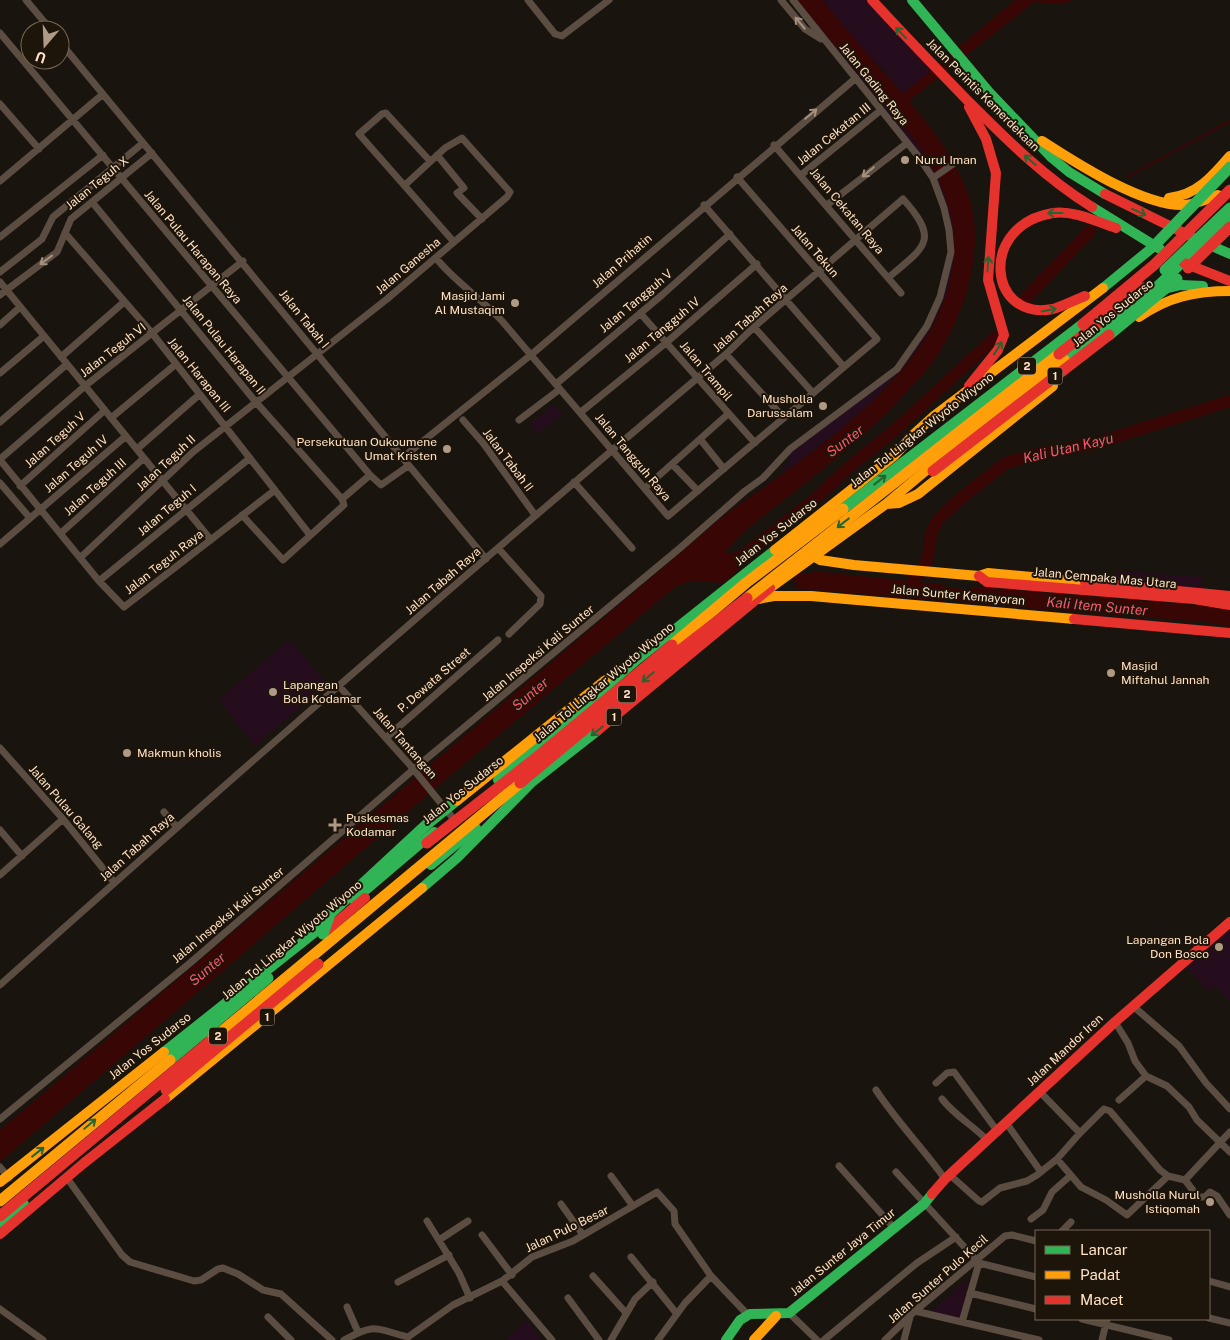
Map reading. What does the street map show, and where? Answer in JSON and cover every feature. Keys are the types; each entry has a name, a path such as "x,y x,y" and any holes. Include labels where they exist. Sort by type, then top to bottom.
{"main road":[{"name":"Jalan Perintis Kemerdekaan","path":"872,0 942,76 1013,146 1068,192 1097,210 1105,220"},
{"name":"Jalan Perintis Kemerdekaan","path":"912,0 964,63 1057,162 1110,198 1230,254"},
{"path":"956,89 971,109 986,139 996,173 988,271 989,290 1004,330 1002,343 998,350 970,384 966,392"},
{"path":"1028,131 1103,176 1146,197 1172,204 1185,205 1218,195"},
{"path":"1146,197 1176,198 1191,193 1206,181 1230,156"},
{"name":"1","path":"1157,248 1230,167"},
{"name":"1","path":"1157,248 1182,232 1230,182"},
{"name":"Jalan Tol Lingkar Wiyoto Wiyono","path":"0,1202 198,1035 323,934 427,843 537,757 692,627 1091,318 1154,266 1230,190"},
{"name":"Jalan Tol Lingkar Wiyoto Wiyono","path":"0,1216 673,656 1143,288 1230,208"},
{"path":"1120,275 1076,301 1047,311 1026,308 1005,292 1001,283 999,265 1004,243 1011,232 1033,216 1055,212 1105,220 1139,236 1186,265 1230,281"},
{"name":"1","path":"1186,265 1230,218"},
{"name":"1","path":"1186,265 1230,227"},
{"path":"1182,232 1186,265"},
{"path":"1157,248 1184,247 1205,243"},
{"name":"Jalan Yos Sudarso","path":"896,455 904,443 966,392 977,386 1157,248"},
{"name":"Jalan Yos Sudarso","path":"2,1175 270,970 500,779 639,658 896,455 908,450 1157,248"},
{"name":"Jalan Yos Sudarso","path":"0,1234 12,1226 142,1103 511,798 753,602 886,504 960,442 1186,265"},
{"name":"Jalan Yos Sudarso","path":"886,504 903,494 1106,338 1186,265"},
{"path":"1151,292 1190,284 1230,291"},
{"path":"886,504 899,503 918,494 1161,302 1191,293 1230,291"},
{"path":"942,421 956,428 960,442"},
{"name":"Jalan Cempaka Mas Utara","path":"813,556 828,561 908,570 979,576 988,573 1230,596"},
{"name":"Jalan Cempaka Mas Utara","path":"979,576 987,582 1194,599 1230,604"},
{"name":"Jalan Sunter Kemayoran","path":"773,589 811,596 1103,620 1230,633"},
{"path":"323,934 330,914 426,825 605,681 628,660 639,658"},
{"path":"499,783 497,790 499,795 506,799 511,798"},
{"name":"Jalan Yos Sudarso","path":"0,1225 25,1203 60,1181 158,1104 327,968 472,842 524,789"},
{"path":"431,838 440,835 446,837 450,846 448,851"},
{"path":"98,1136 118,1128 460,846 472,842"},
{"name":"Jalan Mandor Iren","path":"924,1204 947,1177 1007,1124 1115,1022 1230,922"},
{"path":"142,1103 158,1104"},
{"name":"Jalan Sunter Jaya Timur","path":"747,1314 759,1312 776,1316 789,1313 852,1260 924,1204"},
{"path":"726,1340 741,1319 747,1314"},
{"path":"754,1340 776,1316"}],"street":[{"path":"26,0 42,20"},
{"path":"528,0 556,34 562,36 609,0"},
{"name":"Jalan Gading Raya","path":"781,0 805,29 824,40"},
{"name":"Jalan Gading Raya","path":"793,0 907,143"},
{"name":"Jalan Pulau Harapan Raya","path":"0,33 370,475"},
{"name":"Jalan Tabah I","path":"70,54 243,261 408,466 486,559"},
{"name":"Jalan Prihatin","path":"402,458 532,354 736,177 856,78"},
{"path":"2,176 39,149 104,94"},
{"path":"0,104 39,149"},
{"name":"Jalan Cekatan III","path":"801,175 881,110"},
{"path":"430,161 388,114 382,114 359,134 454,242"},
{"name":"Jalan Ganesha","path":"317,353 436,258 510,194 509,189 464,139 458,139 437,155"},
{"path":"0,272 42,238 53,217 143,143"},
{"path":"827,205 907,143"},
{"name":"Jalan Inspeksi Kali Sunter","path":"0,1119 235,925 745,491 763,478 790,449 897,369 924,332 940,297 949,264 950,230 934,178 907,143"},
{"name":"Jalan Cekatan Raya","path":"774,145 901,293"},
{"name":"Jalan Teguh X","path":"3,289 57,252 71,219 152,153"},
{"path":"0,237 103,155"},
{"path":"405,186 437,155 464,188 458,193 482,219"},
{"path":"934,178 955,163"},
{"name":"Jalan Tekun","path":"736,177 876,339"},
{"name":"Jalan Tabah Raya","path":"0,985 176,826 535,515 699,378 754,327 903,199 923,223 925,236 917,254 888,278"},
{"name":"Jalan Pulau Harapan II","path":"92,202 255,401 342,499"},
{"path":"704,205 757,264 844,367"},
{"name":"Jalan Harapan III","path":"65,233 152,333 310,535"},
{"name":"Jalan Tangguh V","path":"519,420 730,234"},
{"name":"Jalan Tangguh Raya","path":"436,258 453,277 491,309 532,354 668,516 876,339"},
{"name":"Jalan Teguh VI","path":"0,460 85,386 243,261"},
{"name":"Jalan Tangguh IV","path":"581,412 667,342 757,264"},
{"path":"3,289 20,307 211,540"},
{"path":"61,357 124,302"},
{"path":"0,325 20,307"},
{"name":"Jalan Trampil","path":"640,313 755,443"},
{"path":"754,327 813,393"},
{"path":"0,373 44,336"},
{"name":"Jalan Teguh II","path":"81,557 164,482 168,474 193,452 317,353"},
{"path":"726,354 784,418"},
{"path":"0,422 67,364"},
{"path":"111,418 176,364"},
{"path":"136,449 200,394"},
{"name":"Jalan Teguh V","path":"20,486 105,410"},
{"path":"645,488 728,414"},
{"name":"Jalan Tabah II","path":"463,420 535,515"},
{"name":"Jalan Teguh IV","path":"0,544 126,436"},
{"path":"700,439 724,469"},
{"name":"Jalan Teguh III","path":"62,534 144,458"},
{"name":"Jalan Teguh I","path":"100,581 250,458"},
{"name":"Jalan Teguh Raya","path":"0,460 122,606 127,606 275,490"},
{"path":"672,464 698,491"},
{"path":"242,515 280,560 285,558 344,505 342,499 370,475 381,485 408,466"},
{"path":"574,482 632,548"},
{"path":"0,483 30,518"},
{"path":"498,548 541,596 540,604 509,634"},
{"name":"P. Dewata Street","path":"387,737 498,640"},
{"name":"Jalan Tantangan","path":"339,686 387,737 452,817"},
{"name":"Jalan Pulau Galang","path":"0,748 63,819 114,882"},
{"path":"164,812 176,826"},
{"path":"0,875 63,819"},
{"path":"0,830 22,856"},
{"path":"1133,1006 1179,1046 1206,1082 1230,1109"},
{"path":"1115,1022 1128,1043 1134,1060 1146,1076 1167,1086 1189,1107 1197,1120 1230,1152"},
{"path":"936,1083 947,1073 954,1072 998,1132"},
{"path":"1119,1100 1146,1076"},
{"path":"876,1090 900,1125 947,1177 981,1202 1000,1188 1027,1181 1041,1172 1057,1159 1105,1109 1110,1111 1160,1170 1168,1176 1186,1180 1198,1197 1205,1197 1210,1192 1214,1194 1230,1215"},
{"path":"1040,1092 1080,1133"},
{"path":"942,1099 949,1108 975,1128 988,1141"},
{"path":"1007,1124 1041,1172"},
{"path":"1186,1180 1230,1132"},
{"path":"1057,1159 1081,1187 1106,1200 1127,1215 1168,1176"},
{"path":"839,1166 894,1228"},
{"path":"896,1172 977,1261 1035,1277"},
{"path":"2,1175 25,1203"},
{"path":"612,1176 633,1206"},
{"path":"1031,1219 1043,1210 1052,1192 1070,1176"},
{"path":"60,1181 130,1262 194,1281 200,1280 218,1269 229,1270 263,1290 285,1296 304,1316 332,1340"},
{"name":"Jalan Pulo Besar","path":"409,1338 443,1311 512,1275 532,1256 568,1244 657,1192 660,1192 674,1211 673,1220 712,1276"},
{"path":"561,1204 583,1235"},
{"path":"427,1221 449,1255 470,1298"},
{"path":"439,1240 468,1222"},
{"path":"1063,1230 1071,1222"},
{"path":"482,1235 512,1275"},
{"name":"Jalan Sunter Pulo Kecil","path":"885,1340 915,1311 1009,1235 1035,1241"},
{"path":"824,1340 917,1263 956,1237"},
{"path":"398,1282 449,1255"},
{"path":"631,1256 677,1314"},
{"path":"962,1322 977,1261"},
{"path":"593,1276 626,1313"},
{"path":"658,1340 677,1314 712,1276 747,1314"},
{"path":"502,1281 552,1340"},
{"path":"611,1340 637,1297 653,1282"},
{"path":"1210,1282 1230,1287"},
{"path":"970,1293 1035,1309"},
{"path":"568,1298 599,1340"},
{"path":"347,1307 358,1332"},
{"path":"0,1310 43,1340"},
{"path":"915,1311 1039,1340"},
{"path":"789,1313 817,1340"},
{"path":"904,1340 910,1317"},
{"path":"268,1318 291,1340"},
{"path":"1210,1318 1230,1323"},
{"path":"1102,1340 1106,1321 1169,1340"},
{"path":"344,1340 358,1332 375,1327 409,1338"}],"shaded area":[{"path":"797,0 908,131 933,167 951,215 953,260 943,303 922,342 893,379 859,413 823,444 786,471 782,466 788,466 790,458 782,457 893,373 934,311 951,242 933,178"},
{"path":"822,0 872,0 935,68 903,94 883,69 860,47"},
{"path":"554,405 562,414 538,434 530,424"},
{"path":"1117,571 1203,577 1200,592 1114,585"},
{"name":"Lapangan Bola Kodamar","path":"289,640 327,684 255,746 219,700"},
{"name":"Lapangan Bola Don Bosco","path":"1230,927 1230,1002 1215,985 1208,991 1186,966"},
{"path":"969,1278 960,1319 930,1313"},
{"path":"527,1320 541,1340 505,1340"}],"water":[{"name":"Sunter","path":"797,0 822,0 903,94 1015,0 1072,0 1063,4 1034,2 909,101 937,136 953,162 971,204 974,224 973,266 962,307 944,345 933,362 900,399 864,434 738,538 718,562 743,566 724,583 691,581 676,586 432,791 0,1162 0,1130 726,514 816,450 861,412 901,371 932,326 951,277 952,225 933,168 906,129"},
{"path":"814,571 946,585 943,601 793,588"},
{"path":"978,587 1216,607 1230,610 1230,627 1206,622 966,603 969,588"}],"waterway":[{"path":"1127,177 1230,121"},
{"path":"1025,299 1090,231"},
{"path":"702,562 740,558 814,500 848,468 895,430 995,338"},
{"name":"Kali Utan Kayu","path":"908,590 927,561 932,531 938,520 961,498 1006,463 1037,454 1090,445 1230,401"},
{"name":"Kali Item Sunter","path":"800,579 819,581"},
{"path":"929,592 984,597"}],"traffic: fast":[{"path":"912,0 989,92 1052,158 1069,172 1105,194"},
{"path":"1153,247 1230,167"},
{"path":"1092,207 1160,249"},
{"path":"1165,270 1230,208"},
{"path":"1065,360 1151,292 1230,218"},
{"path":"1205,243 1230,254"},
{"path":"1103,288 1153,247"},
{"path":"1109,335 1177,279"},
{"path":"1164,289 1181,285 1203,286"},
{"path":"843,509 1083,324"},
{"path":"498,780 639,658 775,550"},
{"path":"422,888 457,858 532,782 597,731"},
{"path":"323,934 330,914 426,825 457,800"},
{"path":"431,865 476,828"},
{"path":"354,900 434,832"},
{"path":"164,1052 329,921"},
{"path":"170,1060 268,978"},
{"path":"726,1340 740,1320 750,1314 789,1313 924,1204 932,1194"},
{"path":"0,1225 24,1204"}],"traffic: slow":[{"path":"1042,141 1111,182 1150,199 1168,204 1185,205 1218,195"},
{"path":"1169,198 1196,189 1211,177 1230,156"},
{"path":"775,550 895,455 934,416 1103,288"},
{"path":"1139,317 1161,304 1182,296 1205,292 1230,291"},
{"path":"747,598 1059,354"},
{"path":"770,588 886,504 960,442 1065,360"},
{"path":"886,504 899,503 918,494 1053,386"},
{"path":"672,645 746,583 843,509"},
{"path":"813,556 820,560 854,565 979,576 988,573 1085,582"},
{"path":"758,599 774,596 811,596 1074,619"},
{"path":"457,800 605,681"},
{"path":"209,1042 520,783"},
{"path":"165,1099 422,888"},
{"path":"0,1182 164,1052"},
{"path":"0,1201 170,1060"},
{"path":"754,1340 776,1316"}],"traffic: jam":[{"path":"872,0 967,100 1011,143 1058,184 1092,207"},
{"path":"969,107 986,139 996,173 988,280 1004,335 998,350 969,386"},
{"path":"1083,324 1154,265 1230,190"},
{"path":"1105,194 1194,238"},
{"path":"1085,296 1053,309 1031,309 1015,301 1005,288 1000,270 1003,252 1012,235 1029,221 1053,213 1069,213 1116,228"},
{"path":"1188,268 1230,227"},
{"path":"1184,263 1230,281"},
{"path":"1059,354 1143,288"},
{"path":"933,471 1109,335"},
{"path":"979,576 987,582 1194,599 1230,605"},
{"path":"1085,582 1230,596"},
{"path":"597,731 770,588"},
{"path":"520,783 680,650 747,598"},
{"path":"1074,619 1230,633"},
{"path":"427,843 537,757 672,645"},
{"path":"325,932 365,898"},
{"path":"932,1194 945,1179 1115,1022 1230,922"},
{"path":"166,1090 318,964"},
{"path":"0,1216 209,1042"},
{"path":"0,1234 84,1163 165,1099"}],"place":[{"name":"Nurul Iman","path":"905,160"},
{"name":"Masjid Jami Al Mustaqim","path":"515,303"},
{"name":"Musholla Darussalam","path":"823,406"},
{"name":"Persekutuan Oukoumene Umat Kristen","path":"447,449"},
{"name":"Masjid Miftahul Jannah","path":"1111,673"},
{"name":"Lapangan Bola Kodamar","path":"273,692"},
{"name":"Makmun kholis","path":"127,753"},
{"name":"Puskesmas Kodamar","path":"335,825"},
{"name":"Lapangan Bola Don Bosco","path":"1219,947"},
{"name":"Musholla Nurul Istiqomah","path":"1210,1202"}]}
